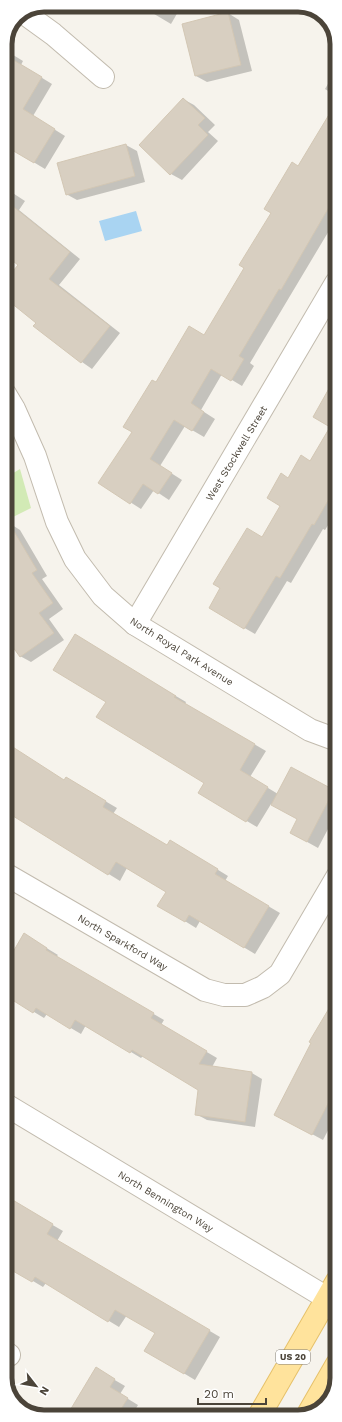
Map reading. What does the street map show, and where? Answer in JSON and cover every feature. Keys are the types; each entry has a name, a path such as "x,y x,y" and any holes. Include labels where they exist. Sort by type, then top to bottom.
{"main road":[{"name":"US 20","path":"262,1410 330,1293"},
{"path":"312,1407 330,1376"}],"street":[{"path":"28,16 63,42 103,77"},
{"name":"West Stockwell Street","path":"135,624 330,293"},
{"name":"North Royal Park Avenue","path":"12,406 35,456 57,522 75,559 103,596 135,624 310,730 330,737"},
{"name":"North Sparkford Way","path":"12,878 205,990 224,995 245,996 263,987 280,974 330,889"},
{"name":"North Bennington Way","path":"12,1108 330,1289"}],"green space":[{"path":"20,469 31,508 12,518 12,474"}],"water":[{"path":"136,211 142,231 105,241 99,221"}],"building":[{"path":"228,12 241,65 195,76 182,24"},
{"path":"12,59 42,77 23,109 55,129 34,163 12,150"},
{"path":"183,98 205,118 198,125 208,135 170,175 139,145"},
{"path":"330,113 330,205 281,290 279,289 239,356 244,359 231,381 211,369 191,403 204,412 192,431 174,420 150,459 172,473 158,494 143,484 130,504 98,483 132,432 123,427 152,380 156,382 189,326 204,335 244,268 239,265 271,213 264,209 292,162 298,166"},
{"path":"126,144 135,176 66,195 57,163"},
{"path":"12,206 70,252 49,279 110,326 81,363 33,326 36,323 12,304 12,272 18,265 12,260"},
{"path":"330,387 330,427 313,417"},
{"path":"330,427 330,497 280,578 276,576 244,629 209,608 220,588 213,584 247,528 262,537 280,506 267,498 281,473 288,478 301,455 310,461"},
{"path":"12,528 37,570 32,573 53,603 39,613 54,633 20,657 12,646"},
{"path":"75,634 176,696 174,697 255,744 240,770 268,787 246,822 198,793 204,783 96,717 106,702 53,670"},
{"path":"12,747 64,780 66,777 106,801 103,807 167,845 170,840 218,869 215,874 269,906 244,948 189,915 185,922 157,906 166,892 116,862 108,875 12,815"},
{"path":"291,767 330,788 330,798 307,842 290,833 297,819 271,805"},
{"path":"24,933 47,948 46,950 154,1013 151,1018 207,1051 199,1064 252,1072 245,1122 195,1115 198,1090 132,1050 130,1053 75,1020 70,1029 36,1008 33,1013 12,1000 13,952"},
{"path":"330,1007 330,1100 312,1135 274,1115 311,1043 309,1042"},
{"path":"12,1200 53,1224 47,1234 210,1330 184,1374 144,1351 155,1333 115,1310 108,1322 35,1277 32,1282 12,1270"},
{"path":"96,1367 115,1379 110,1387 128,1398 120,1410 70,1410"}]}
